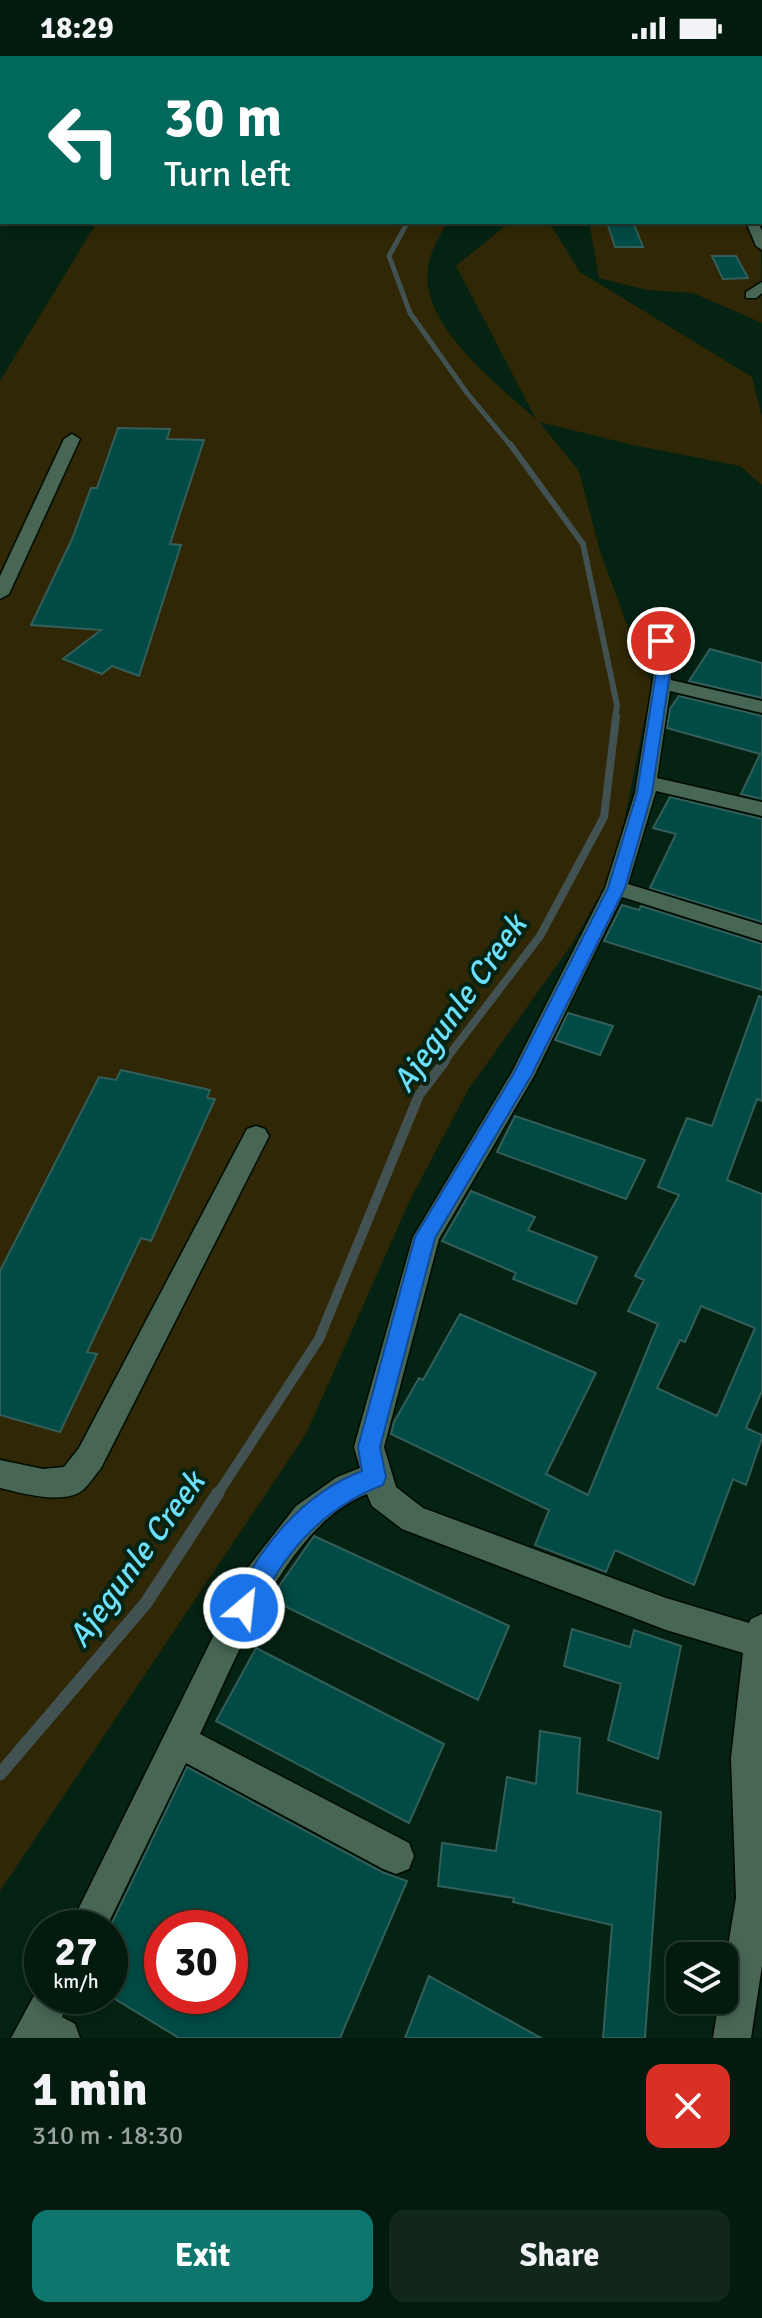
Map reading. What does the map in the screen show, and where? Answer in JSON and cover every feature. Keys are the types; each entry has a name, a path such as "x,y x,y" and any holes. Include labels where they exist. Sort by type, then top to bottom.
{"street":[{"path":"753,224 762,246"},
{"path":"0,594 72,439"},
{"path":"661,641 660,683 646,782 616,888 522,1076 426,1237 369,1447 375,1477 383,1496 413,1519 666,1614 761,1636 748,1758 758,1900 732,2038"},
{"path":"660,683 762,707"},
{"path":"646,782 762,809"},
{"path":"616,888 762,933"},
{"path":"0,1474 43,1483 72,1481 90,1458 256,1136"},
{"path":"96,1910 181,1742 257,1581 307,1516 348,1487 375,1477"},
{"path":"181,1742 396,1856"}],"shaded area":[{"path":"96,224 446,224 429,262 428,284 434,306 462,350 536,419 456,266 508,224 550,224 580,272 752,377 762,417 762,485 740,466 539,422 579,471 600,551 641,663 652,683 614,871 572,944 468,1090 410,1200 306,1434 0,1891 0,381"},
{"path":"589,224 761,224 762,323 693,293 647,290 599,278"}],"building":[{"path":"608,224 634,224 643,247 615,247"},
{"path":"712,256 736,256 748,278 723,279"},
{"path":"118,428 170,429 167,439 204,440 170,544 181,545 139,676 112,666 102,674 63,659 101,630 31,625 72,539 91,488 97,488"},
{"path":"710,649 762,663 762,698 689,681"},
{"path":"679,696 762,716 762,799 741,794 760,754 667,728 670,709"},
{"path":"670,797 762,819 762,922 650,888 676,834 653,828"},
{"path":"622,905 639,910 641,906 762,944 762,990 604,941"},
{"path":"759,996 762,997 762,1101 757,1099 727,1180 762,1194 762,1391 746,1428 762,1435 762,1438 746,1485 733,1479 694,1585 615,1550 606,1572 535,1545 549,1510 391,1434 394,1422 419,1378 423,1380 460,1314 596,1373 546,1474 588,1495 658,1324 628,1311 644,1280 635,1276 679,1195 658,1187 687,1118 712,1126","holes":["701,1306 755,1328 717,1416 657,1388 680,1340 685,1342"]},
{"path":"568,1013 613,1026 600,1055 555,1040"},
{"path":"121,1070 210,1090 207,1098 215,1099 151,1241 141,1238 87,1352 97,1354 60,1432 0,1415 0,1271 99,1077 116,1080"},
{"path":"515,1116 645,1160 626,1199 497,1152"},
{"path":"471,1191 535,1217 528,1230 597,1257 576,1304 513,1279 516,1273 442,1241"},
{"path":"314,1536 509,1626 478,1700 270,1599"},
{"path":"572,1629 630,1647 634,1630 681,1646 658,1759 608,1740 621,1684 564,1666"},
{"path":"256,1648 444,1744 409,1823 216,1721"},
{"path":"540,1731 580,1738 577,1793 661,1812 645,2038 603,2038 612,1925 513,1902 514,1898 438,1886 442,1843 496,1851 507,1777 536,1784"},
{"path":"187,1767 382,1872 407,1881 340,2038 179,2038 128,2007 128,1910 118,1910"},
{"path":"429,1976 541,2038 405,2038"}],"waterway":[{"name":"Ajegunle Creek","path":"404,229 407,224"},
{"name":"Ajegunle Creek","path":"405,227 389,256 410,313 467,393 511,446"},
{"name":"Ajegunle Creek","path":"510,444 583,544 617,705 615,719"},
{"name":"Ajegunle Creek","path":"443,1063 540,936 604,817 616,717"},
{"name":"Ajegunle Creek","path":"217,1495 319,1339 419,1095 445,1061"},
{"name":"Ajegunle Creek","path":"0,1774 146,1603 218,1493"}],"route":[{"path":"244,1608 257,1581 307,1516 348,1487 375,1477 369,1447 426,1237 522,1076 616,888 645,793 652,729 663,673 661,641"}]}
